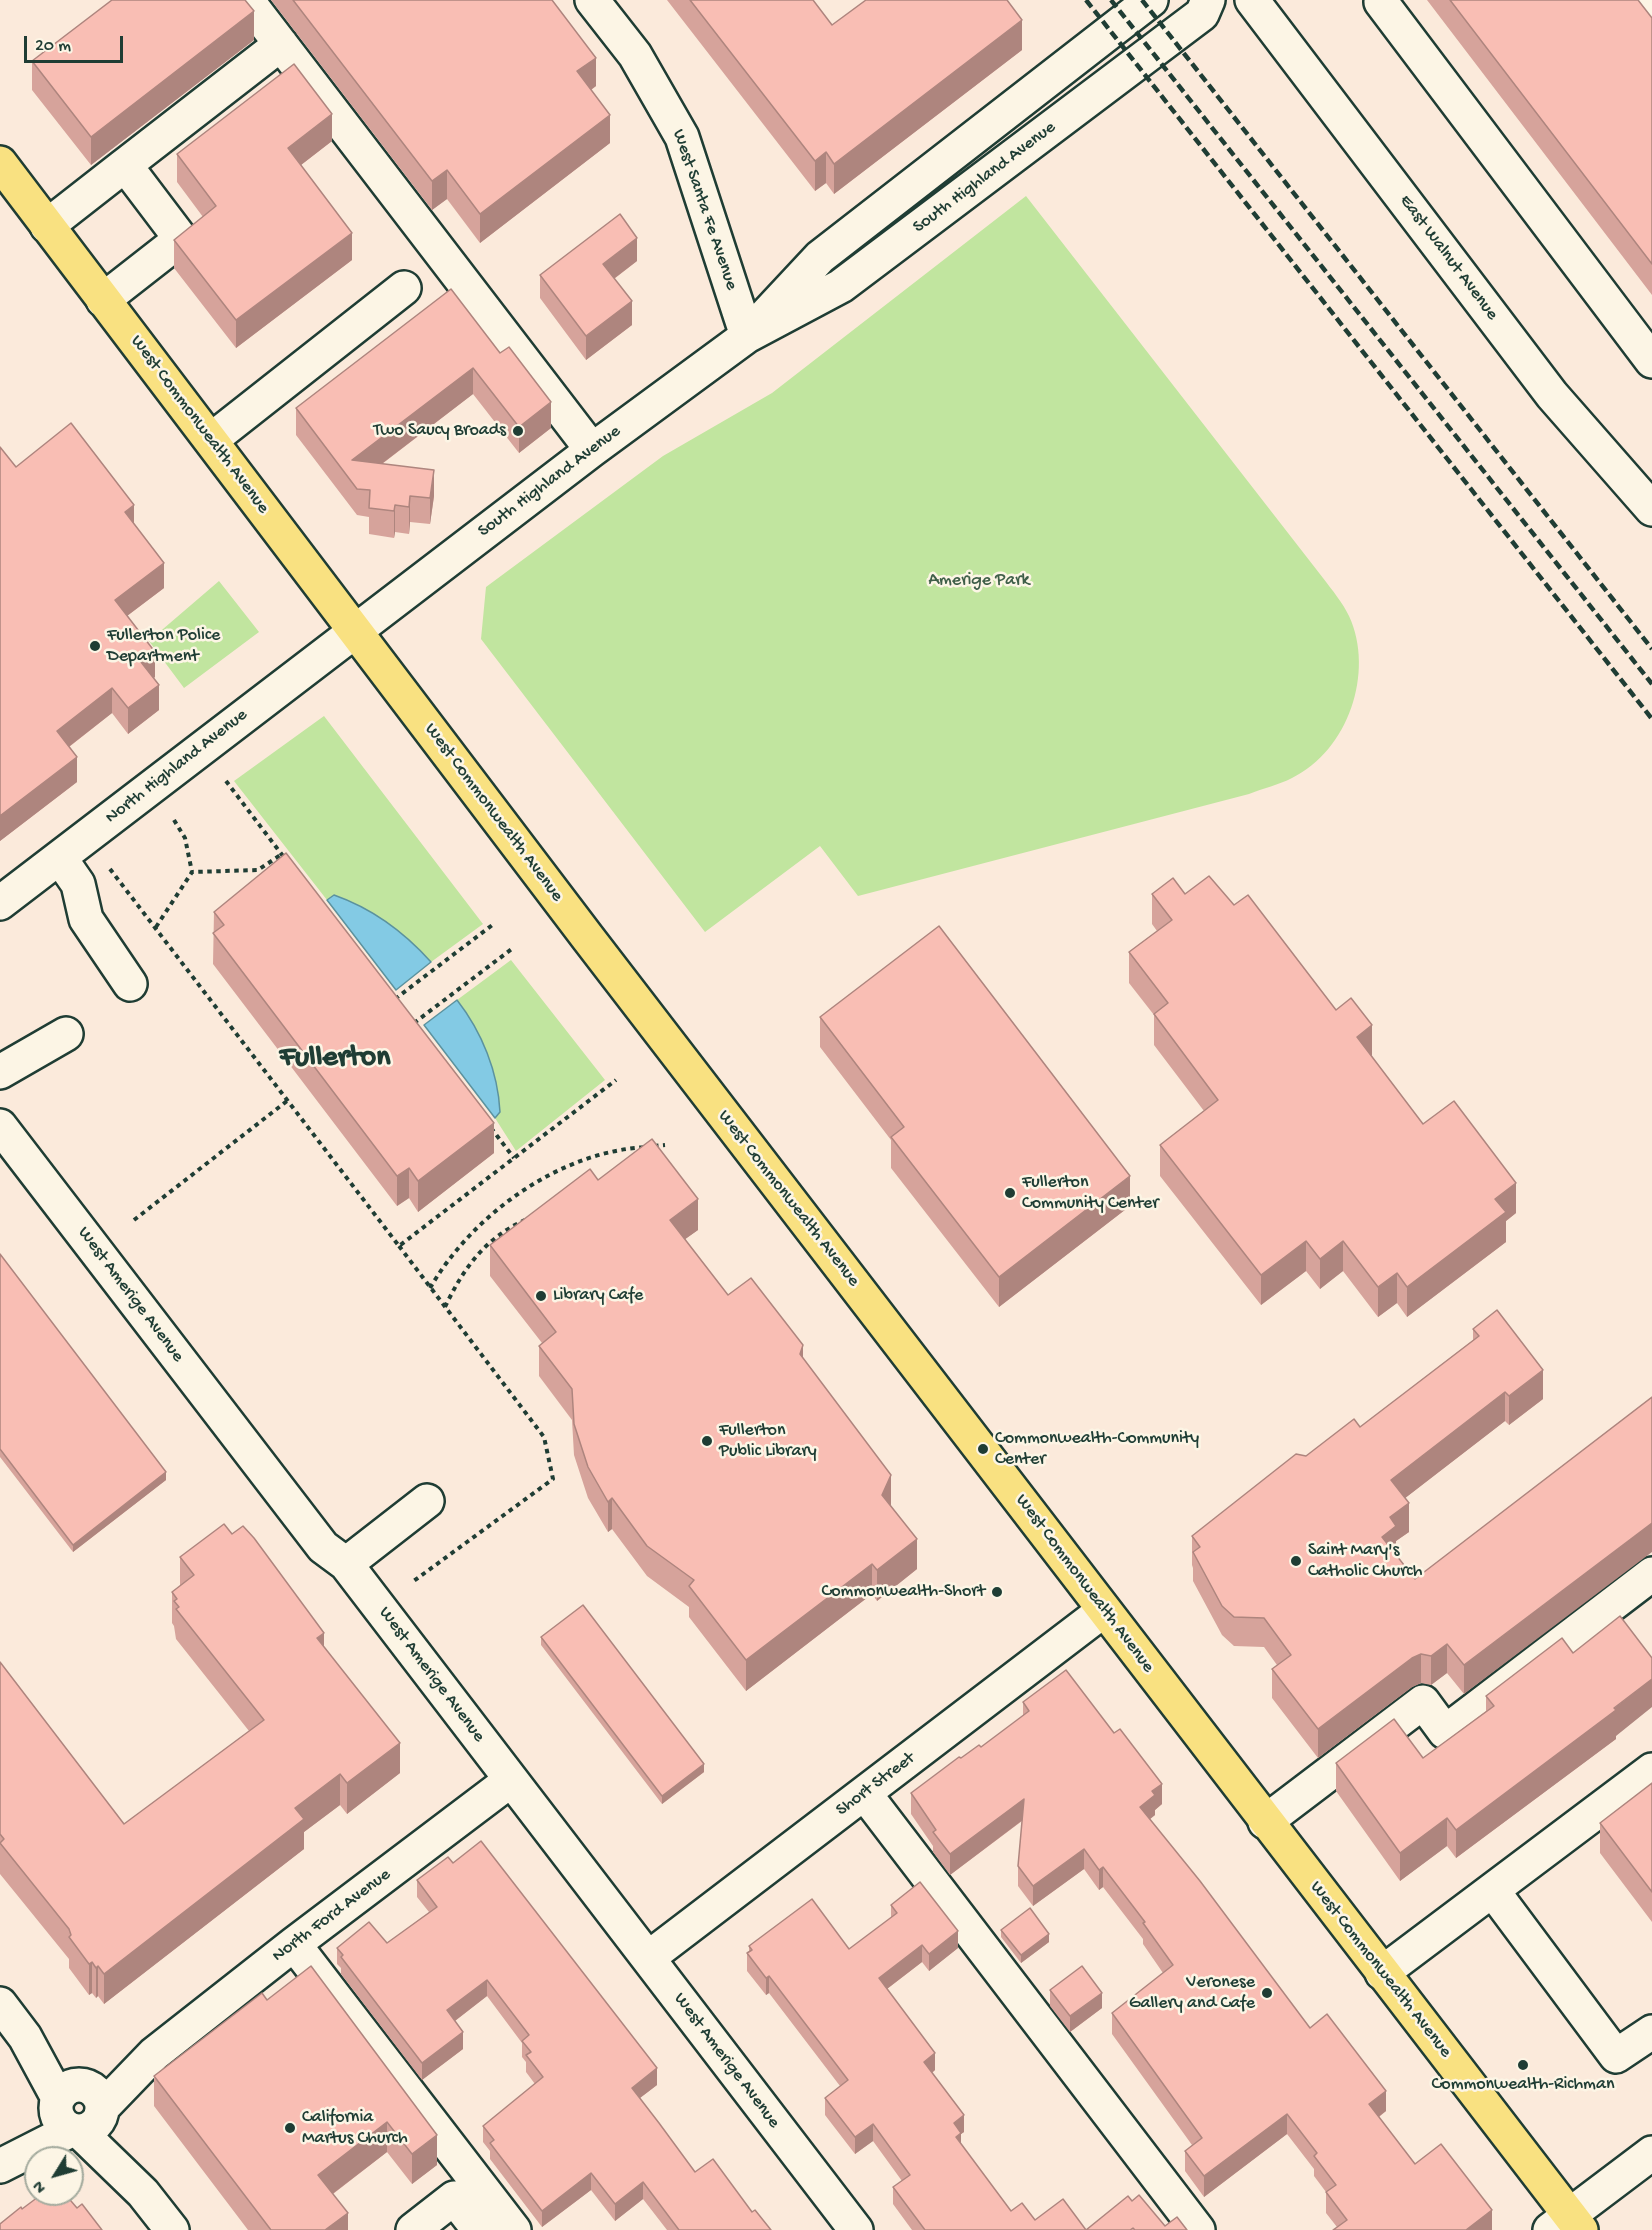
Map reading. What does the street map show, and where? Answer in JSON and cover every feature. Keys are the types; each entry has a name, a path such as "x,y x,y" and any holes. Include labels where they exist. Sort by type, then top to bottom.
{"main road":[{"name":"West Commonwealth Avenue","path":"0,164 1382,1973 1567,2225"}],"street":[{"path":"247,0 592,450"},
{"name":"West Santa Fe Avenue","path":"592,0 634,55 682,137 747,336"},
{"name":"South Highland Avenue","path":"747,336 820,257 1151,0"},
{"name":"South Highland Avenue","path":"354,630 747,336 841,286 1202,14 1208,0"},
{"name":"East Walnut Avenue","path":"1252,0 1552,395 1652,509"},
{"path":"1383,0 1381,2 1652,361"},
{"path":"1648,0 1652,4"},
{"path":"47,226 281,44"},
{"path":"103,300 181,239 125,165"},
{"path":"211,440 404,288"},
{"name":"North Highland Avenue","path":"0,903 354,630"},
{"path":"60,858 78,884 86,919 130,984"},
{"path":"0,1072 66,1034"},
{"name":"West Amerige Avenue","path":"0,1126 323,1547 346,1564 856,2230"},
{"path":"346,1564 427,1502"},
{"path":"1265,1822 1423,1702 1446,1732 1652,1574"},
{"name":"Short Street","path":"648,1958 1104,1611"},
{"path":"1382,1973 1652,1770"},
{"name":"North Ford Avenue","path":"4,2163 154,2054 294,1944 511,1780"},
{"path":"864,1794 1198,2230"},
{"path":"1494,1890 1616,2056 1652,2032"},
{"path":"294,1944 514,2230"},
{"path":"0,2004 172,2230"},
{"path":"1567,2225 1652,2153"},
{"path":"413,2230 454,2198 478,2230"}],"path":[{"path":"226,781 288,863"},
{"path":"155,928 192,872 185,838 174,820"},
{"path":"192,872 258,870 282,854"},
{"path":"110,869 544,1437 553,1479 411,1583"},
{"path":"393,1000 495,923"},
{"path":"412,1024 513,948"},
{"path":"386,991 400,1008"},
{"path":"406,1016 419,1033"},
{"path":"399,1246 616,1080"},
{"path":"134,1220 288,1101"},
{"path":"487,1122 514,1158"},
{"path":"430,1288 453,1256 483,1224 510,1201 541,1181 572,1163 601,1153 665,1145"},
{"path":"444,1307 455,1283 474,1258 501,1233 529,1218"}],"green space":[{"name":"Amerige Park","path":"1026,196 1344,606 1356,638 1359,661 1357,685 1342,730 1312,766 1276,785 858,896 820,846 705,932 481,639 486,587 663,456 772,393"},
{"path":"219,581 259,632 184,688 149,641"},
{"path":"324,716 483,924 431,962 399,931 374,914 334,895 327,900 234,781"},
{"path":"511,960 605,1080 516,1151 495,1118 500,1112 499,1097 487,1053 474,1025 457,1000"}],"water":[{"path":"334,895 348,900 387,922 431,962 396,990 327,900"},
{"path":"457,1000 474,1025 492,1067 500,1112 495,1118 424,1025"}],"building":[{"path":"112,0 245,0 254,11 91,137 32,61"},
{"path":"293,0 552,0 596,58 577,71 610,115 480,214 447,170 432,181"},
{"path":"690,0 813,0 832,25 866,0 1007,0 1022,20 834,164 826,152 815,161"},
{"path":"1450,0 1638,0 1652,18 1652,264"},
{"path":"294,64 332,114 288,148 352,233 236,320 174,240 216,206 177,154"},
{"path":"620,214 637,238 603,264 632,301 586,336 540,275"},
{"path":"451,289 500,353 509,347 551,402 519,427 473,368 352,460 434,470 430,498 410,496 409,507 395,505 394,511 369,508 370,490 357,489 296,408"},
{"name":"Fullerton Police Department","path":"71,423 134,505 125,512 164,563 115,600 155,652 141,662 159,685 128,708 112,688 57,731 77,757 0,816 0,447 16,467"},
{"path":"286,853 494,1123 418,1181 409,1168 397,1176 213,933 224,925 214,912"},
{"path":"1209,876 1234,905 1248,895 1336,1010 1351,998 1372,1025 1357,1037 1423,1124 1454,1101 1516,1183 1495,1199 1506,1212 1407,1287 1397,1273 1378,1287 1343,1241 1320,1259 1306,1241 1261,1275 1160,1145 1218,1100 1154,1014 1168,1003 1129,952 1172,920 1152,894 1173,878 1185,894"},
{"path":"939,926 1130,1176 999,1277 891,1137 904,1127 820,1017"},
{"name":"Fullerton Public Library","path":"652,1139 698,1199 670,1220 728,1295 751,1278 803,1345 800,1354 891,1475 882,1495 917,1539 877,1570 872,1564 746,1660 689,1586 694,1580 647,1546 612,1498 608,1502 588,1467 574,1424 572,1389 539,1346 556,1332 490,1245 590,1169 598,1180"},
{"path":"0,1254 166,1472 73,1545 0,1449"},
{"path":"1497,1310 1543,1370 1509,1396 1505,1392 1391,1480 1409,1503 1390,1517 1396,1526 1382,1537 1415,1579 1652,1397 1652,1523 1464,1665 1447,1644 1431,1656 1421,1654 1412,1658 1318,1729 1272,1669 1291,1655 1264,1618 1234,1617 1222,1606 1193,1552 1200,1547 1192,1536 1296,1454 1306,1456 1354,1419 1360,1427 1479,1336 1473,1329"},
{"path":"224,1524 232,1534 243,1526 254,1538 324,1633 317,1638 400,1743 347,1783 340,1774 295,1808 304,1819 104,1974 92,1962 89,1964 69,1937 71,1935 69,1929 0,1843 4,1839 0,1834 0,1662 124,1824 264,1720 176,1609 179,1607 174,1601 177,1599 172,1592 194,1575 180,1557"},
{"path":"583,1605 704,1764 662,1796 541,1637"},
{"path":"1620,1616 1652,1658 1652,1679 1614,1708 1616,1710 1456,1830 1447,1818 1400,1853 1336,1763 1394,1719 1423,1758 1494,1706 1486,1696 1562,1638 1573,1653"},
{"path":"1066,1670 1114,1733 1120,1729 1162,1784 1152,1791 1155,1795 1140,1807 1200,1881 1310,2028 1327,2014 1386,2091 1369,2104 1415,2164 1441,2144 1492,2210 1466,2230 1333,2230 1347,2220 1326,2192 1336,2185 1314,2156 1317,2153 1287,2114 1204,2176 1185,2151 1202,2138 1112,2013 1173,1965 1143,1923 1145,1922 1103,1867 1099,1870 1084,1849 1033,1886 1018,1866 1024,1799 950,1854 933,1832 936,1830 911,1793 959,1757 961,1758 979,1745 981,1747 1029,1711 1023,1702"},
{"path":"1652,1783 1652,1892 1600,1823"},
{"path":"481,1841 657,2068 632,2088 695,2172 713,2159 752,2212 755,2210 771,2230 679,2230 643,2182 615,2204 591,2173 542,2211 490,2143 494,2140 483,2126 543,2077 526,2055 531,2052 522,2041 529,2035 487,1980 447,2010 463,2032 422,2063 341,1957 343,1955 337,1948 369,1922 387,1943 437,1907 417,1880 448,1857 453,1863"},
{"path":"920,1882 958,1931 929,1954 922,1945 879,1978 935,2053 924,2062 964,2115 954,2123 961,2133 956,2137 1011,2211 1022,2203 1035,2220 1063,2199 1086,2230 925,2230 893,2187 910,2175 873,2124 855,2137 825,2098 848,2080 769,1976 766,1978 747,1953 752,1950 749,1946 812,1899 849,1949 897,1913 891,1905"},
{"path":"1030,1908 1049,1934 1021,1955 1001,1930"},
{"name":"California Martus Church","path":"311,1966 437,2135 412,2154 387,2122 318,2175 348,2213 325,2230 271,2230 154,2076 262,1993 267,2000"},
{"path":"1082,1966 1102,1993 1070,2016 1050,1990"},
{"path":"1139,2195 1165,2226 1177,2217 1187,2230 1135,2230 1133,2228 1130,2230 1086,2230 1128,2196 1132,2201"},
{"path":"26,2206 75,2206 77,2208 84,2206 102,2230 0,2230 0,2224 21,2207 22,2209"}],"railway":[{"path":"1086,0 1652,719"},
{"path":"1111,0 1652,684"},
{"path":"1142,0 1652,649"}],"place":[{"name":"Two Saucy Broads","path":"518,431"},
{"name":"Fullerton Police Department","path":"95,646"},
{"name":"Fullerton Community Center","path":"1010,1193"},
{"name":"Library Cafe","path":"541,1296"},
{"name":"Fullerton Public Library","path":"707,1441"},
{"name":"Commonwealth-Community Center","path":"983,1449"},
{"name":"Saint Mary's Catholic Church","path":"1296,1561"},
{"name":"Commonwealth-Short","path":"997,1592"},
{"name":"Veronese Gallery and Cafe","path":"1267,1993"},
{"name":"Commonwealth-Richman","path":"1523,2065"},
{"name":"California Martus Church","path":"290,2128"}],"district":[{"name":"Fullerton","path":"335,1059"}]}
